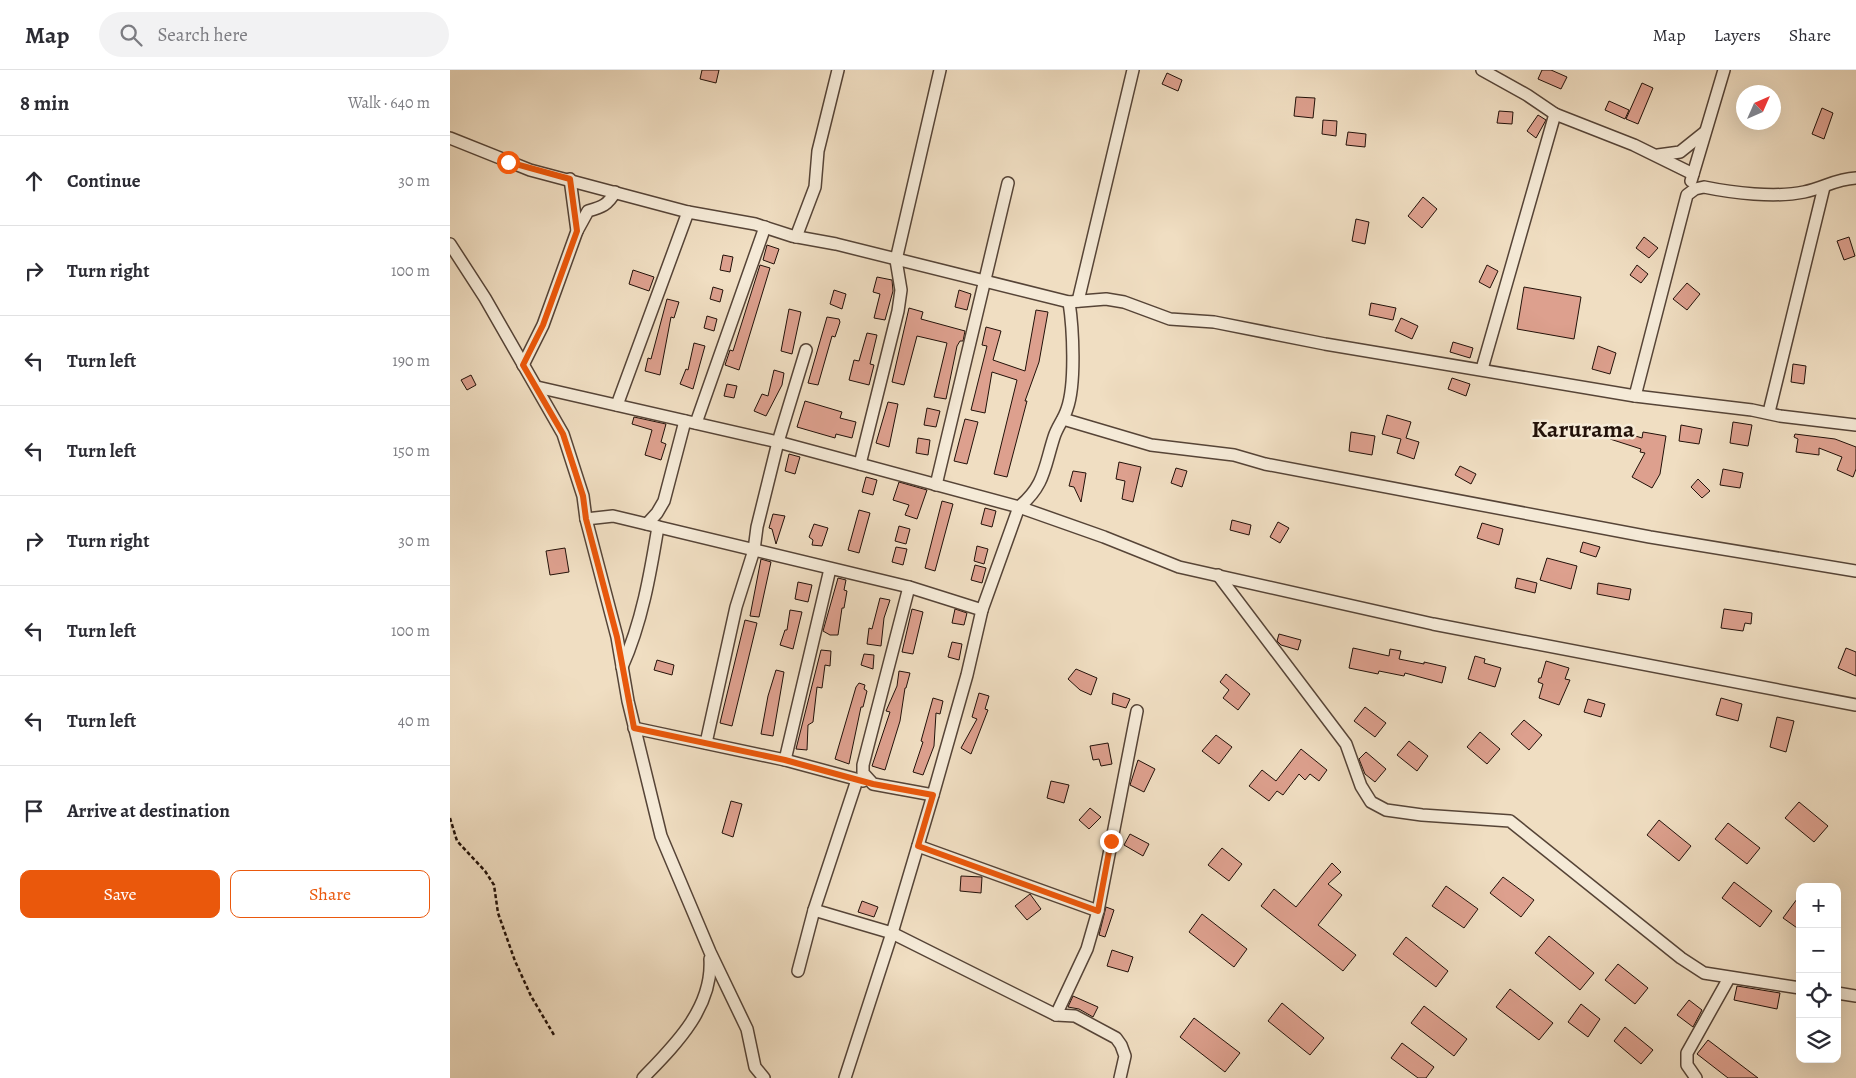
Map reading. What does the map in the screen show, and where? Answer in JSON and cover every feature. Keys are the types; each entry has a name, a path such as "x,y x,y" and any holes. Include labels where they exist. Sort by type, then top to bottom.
{"street":[{"path":"796,237 815,187 818,151 838,70"},
{"path":"860,464 898,311 901,290 896,260 940,70"},
{"path":"845,1078 892,933 933,795 967,675 982,610 1019,508 1032,496 1041,483 1054,436 1068,409 1072,368 1074,301 1133,70"},
{"path":"1482,70 1527,95 1555,114 1657,155 1693,174"},
{"path":"1635,396 1687,195 1724,70"},
{"path":"1482,369 1555,114"},
{"path":"1657,155 1680,152 1706,131"},
{"path":"450,138 530,170 570,179 688,212 765,227 796,237 984,282 1074,301 1106,299 1124,302 1170,319 1214,322 1635,396 1769,412 1780,416 1856,425"},
{"path":"1687,195 1695,189 1704,187 1790,195 1824,187 1836,180 1856,178"},
{"path":"570,179 577,231"},
{"path":"936,485 1008,183"},
{"path":"1769,412 1824,187"},
{"path":"523,365 543,325 577,231 588,211 604,206 615,192"},
{"path":"617,405 688,212"},
{"path":"622,667 635,638 644,605 652,525 664,501 690,422 765,227"},
{"path":"450,244 485,298 563,434 583,496 586,519 617,637 634,728 661,836 710,952 746,1029 755,1067 764,1078"},
{"path":"706,743 736,607 754,550 757,528 778,442 806,350"},
{"path":"537,387 778,442 1019,508 1104,537 1179,567 1433,624 1856,705"},
{"path":"1063,419 1151,445 1234,455 1293,470 1650,537 1856,571"},
{"path":"586,519 613,516 909,587 982,610"},
{"path":"785,760 830,569"},
{"path":"1218,575 1346,744 1361,786 1371,802 1386,810 1422,816 1510,821 1681,958 1704,973 1796,987"},
{"path":"873,784 863,773 862,765 909,587"},
{"path":"1056,1016 1087,949 1098,911 1137,711"},
{"path":"634,728 785,760 873,784 933,795"},
{"path":"798,971 814,910 857,780"},
{"path":"918,846 1098,911"},
{"path":"814,910 892,933 1056,1016 1074,1016 1116,1038 1121,1045 1124,1056 1120,1078"},
{"path":"643,1078 688,1028 692,1021 704,998 711,975 710,952"},
{"path":"1696,1078 1687,1065 1687,1053 1729,978"},
{"path":"1841,994 1856,996"}],"path":[{"path":"450,818 457,841 485,871 494,885 503,928 515,961 531,996 554,1035"}],"building":[{"path":"702,70 719,70 716,83 700,79"},
{"path":"1542,70 1551,70 1567,77 1561,89 1538,79"},
{"path":"1167,73 1182,80 1178,91 1162,84"},
{"path":"1642,83 1653,88 1638,124 1626,119"},
{"path":"1296,97 1315,98 1313,118 1294,116"},
{"path":"1609,101 1629,110 1625,119 1605,110"},
{"path":"1822,108 1833,113 1824,139 1812,134"},
{"path":"1499,111 1513,112 1512,124 1497,123"},
{"path":"1538,115 1546,120 1536,138 1527,131"},
{"path":"1323,120 1337,121 1336,136 1322,134"},
{"path":"1348,132 1366,134 1365,147 1346,145"},
{"path":"1423,197 1437,209 1422,228 1408,216"},
{"path":"1356,219 1369,222 1365,244 1352,241"},
{"path":"1644,237 1658,248 1649,258 1636,248"},
{"path":"1849,237 1855,256 1844,260 1837,241"},
{"path":"767,245 779,249 774,264 763,260"},
{"path":"723,255 733,257 730,272 720,270"},
{"path":"760,265 770,268 739,370 725,365 730,350 733,351"},
{"path":"1487,265 1498,271 1490,288 1479,282"},
{"path":"1637,265 1648,274 1641,283 1630,275"},
{"path":"633,270 654,277 649,291 629,284"},
{"path":"877,277 892,280 893,291 885,320 874,318 880,294 873,292"},
{"path":"1687,283 1700,294 1687,310 1673,299"},
{"path":"713,287 723,290 720,302 710,299"},
{"path":"1524,287 1581,297 1574,339 1517,329"},
{"path":"834,290 846,294 842,309 830,304"},
{"path":"959,290 971,294 967,310 955,307"},
{"path":"667,299 679,302 674,318 671,317 660,375 645,371 648,358 651,359"},
{"path":"1371,303 1396,308 1393,320 1369,315"},
{"path":"909,308 923,312 921,319 965,331 963,341 960,341 957,346 946,399 934,397 947,343 917,336 904,385 892,382"},
{"path":"789,309 801,312 792,354 781,351"},
{"path":"1036,310 1048,312 1039,362 1025,401 1027,401 1007,477 994,474 1017,380 992,372 985,413 971,410 987,346 982,345 986,327 1001,331 993,360 1025,371"},
{"path":"707,316 717,319 714,331 704,328"},
{"path":"827,317 839,319 840,322 835,337 832,336 818,385 808,383"},
{"path":"1401,318 1418,326 1412,339 1395,331"},
{"path":"867,333 877,335 870,364 874,365 869,385 849,380 854,360 859,361"},
{"path":"1453,342 1473,348 1470,358 1450,352"},
{"path":"694,343 705,346 693,389 680,384 686,369 688,370"},
{"path":"1598,346 1616,353 1610,374 1592,369"},
{"path":"1793,364 1806,366 1804,384 1791,382"},
{"path":"774,370 784,373 782,385 766,416 754,411 762,394 768,396"},
{"path":"471,375 476,385 467,390 461,380"},
{"path":"1452,378 1470,384 1466,396 1448,389"},
{"path":"727,384 737,386 734,398 724,396"},
{"path":"805,401 842,412 840,418 856,422 852,438 836,434 835,438 797,427"},
{"path":"888,402 898,404 889,447 876,443"},
{"path":"927,408 940,411 936,427 924,425"},
{"path":"1387,415 1411,422 1406,438 1419,442 1414,459 1397,453 1401,439 1382,434"},
{"path":"634,417 666,424 661,442 666,444 661,460 645,455 652,430 632,424"},
{"path":"965,419 978,422 967,464 954,461"},
{"path":"1733,422 1752,425 1748,446 1730,443"},
{"path":"1681,425 1702,429 1699,444 1679,441"},
{"path":"1613,429 1642,438 1643,432 1666,436 1660,474 1652,488 1632,477 1645,453 1640,452 1641,449 1610,439"},
{"path":"1351,432 1375,436 1372,455 1349,451"},
{"path":"1795,434 1835,439 1856,447 1856,469 1853,477 1837,470 1842,457 1819,448 1819,455 1796,452 1798,439 1794,437"},
{"path":"918,438 930,440 928,455 916,453"},
{"path":"789,454 800,457 795,474 785,471"},
{"path":"1119,462 1141,467 1133,502 1122,499 1125,481 1116,479"},
{"path":"1460,466 1476,474 1471,484 1455,475"},
{"path":"1176,468 1187,471 1182,487 1171,483"},
{"path":"1723,469 1743,473 1740,488 1720,485"},
{"path":"1073,471 1086,473 1081,502 1074,487 1069,486"},
{"path":"866,477 877,480 873,495 862,492"},
{"path":"1698,479 1710,491 1702,498 1691,487"},
{"path":"899,482 927,490 917,519 905,515 909,505 893,500"},
{"path":"942,501 953,504 935,571 925,568"},
{"path":"985,508 996,511 992,527 981,524"},
{"path":"859,510 870,513 859,553 848,550"},
{"path":"773,514 785,516 776,544 772,529 769,528"},
{"path":"1232,520 1251,525 1249,535 1230,530"},
{"path":"1278,522 1289,528 1280,543 1270,537"},
{"path":"1482,523 1503,529 1499,545 1477,538"},
{"path":"814,524 828,528 822,546 812,545 813,540 809,537"},
{"path":"899,526 910,529 906,544 895,541"},
{"path":"1583,542 1600,547 1596,557 1580,552"},
{"path":"977,546 988,549 984,564 974,561"},
{"path":"896,547 907,549 903,565 892,562"},
{"path":"565,548 569,572 550,575 546,551"},
{"path":"1547,558 1577,566 1571,589 1540,580"},
{"path":"761,559 771,562 759,617 750,616"},
{"path":"975,565 986,568 982,583 971,580"},
{"path":"838,578 846,580 844,590 847,591 838,635 830,635 823,631"},
{"path":"1517,578 1537,583 1535,593 1515,588"},
{"path":"798,582 812,585 808,602 795,599"},
{"path":"1598,583 1631,589 1629,600 1597,594"},
{"path":"880,598 890,600 884,618 881,646 867,644 869,628 872,629"},
{"path":"912,609 923,612 913,654 902,652"},
{"path":"955,609 967,613 964,625 952,623"},
{"path":"1724,609 1752,613 1751,624 1745,623 1743,631 1721,628"},
{"path":"790,610 802,612 793,649 780,645 785,630 787,630"},
{"path":"745,620 757,623 732,726 720,723"},
{"path":"1279,634 1301,640 1298,650 1281,645 1277,641"},
{"path":"952,642 962,644 959,660 948,657"},
{"path":"1353,648 1389,656 1390,649 1401,651 1399,659 1446,667 1442,683 1405,673 1404,676 1379,671 1378,674 1349,668"},
{"path":"1846,648 1856,652 1856,676 1838,668"},
{"path":"821,650 831,651 830,666 825,665 822,688 817,687 813,722 808,725 807,750 796,749"},
{"path":"864,654 874,655 873,669 861,665"},
{"path":"1475,656 1485,659 1484,663 1501,668 1495,687 1468,679"},
{"path":"657,660 674,665 672,675 654,670"},
{"path":"1546,661 1569,668 1565,679 1570,680 1559,705 1539,698 1543,684 1538,682"},
{"path":"1076,669 1097,678 1091,695 1080,690 1068,679"},
{"path":"776,670 784,672 773,736 761,734 768,696"},
{"path":"899,671 910,673 905,688 900,721 885,770 872,766 890,712 886,711 897,686"},
{"path":"1226,674 1250,694 1238,710 1223,698 1229,690 1220,682"},
{"path":"859,683 865,685 864,689 867,691 863,707 861,707 849,764 835,759 856,687"},
{"path":"979,693 989,696 985,709 988,710 971,754 961,748 977,719 972,717"},
{"path":"1113,693 1130,699 1126,708 1112,704"},
{"path":"933,698 943,701 940,714 936,713 934,746 923,775 913,772 923,742 921,741"},
{"path":"1721,698 1742,704 1738,721 1716,715"},
{"path":"1588,699 1605,704 1601,717 1584,712"},
{"path":"1365,707 1386,723 1375,737 1354,721"},
{"path":"1777,717 1794,721 1786,752 1770,747"},
{"path":"1524,720 1542,735 1529,750 1511,734"},
{"path":"1480,732 1500,749 1487,764 1467,747"},
{"path":"1216,735 1232,747 1219,764 1202,751"},
{"path":"1409,741 1428,756 1417,771 1397,755"},
{"path":"1108,743 1112,764 1101,766 1099,759 1093,760 1090,746"},
{"path":"1301,749 1327,770 1319,781 1310,774 1305,780 1299,774 1283,795 1277,791 1269,801 1249,786 1262,770 1276,781"},
{"path":"1366,752 1386,769 1375,782 1365,774 1359,759"},
{"path":"1138,760 1155,769 1144,792 1130,785"},
{"path":"1051,781 1069,785 1064,803 1047,798"},
{"path":"731,801 742,804 733,837 722,833"},
{"path":"1799,802 1828,826 1814,842 1785,818"},
{"path":"1090,808 1101,817 1089,829 1079,820"},
{"path":"1659,820 1691,846 1679,861 1647,835"},
{"path":"1728,823 1760,848 1747,864 1715,839"},
{"path":"1130,834 1149,844 1143,856 1124,845"},
{"path":"1222,848 1242,864 1229,881 1208,865"},
{"path":"1332,863 1341,872 1328,884 1342,895 1318,925 1356,955 1343,971 1261,906 1274,889 1296,907"},
{"path":"961,876 982,877 981,893 960,891"},
{"path":"1503,877 1534,900 1521,917 1490,893"},
{"path":"1734,882 1772,911 1760,927 1722,898"},
{"path":"1446,886 1478,909 1464,928 1432,906"},
{"path":"1030,894 1041,909 1027,920 1015,906"},
{"path":"1796,900 1796,927 1783,918"},
{"path":"862,901 878,907 874,917 858,912"},
{"path":"1106,907 1114,910 1105,937 1099,935"},
{"path":"1202,914 1247,949 1234,967 1189,932"},
{"path":"1549,936 1594,973 1580,990 1535,953"},
{"path":"1406,937 1448,971 1436,987 1393,954"},
{"path":"1112,950 1133,957 1128,972 1107,966"},
{"path":"1618,964 1648,988 1635,1004 1605,980"},
{"path":"1737,986 1780,993 1777,1009 1734,1000"},
{"path":"1510,989 1553,1023 1539,1040 1496,1007"},
{"path":"1073,996 1098,1007 1093,1017 1079,1009 1068,1007"},
{"path":"1689,1000 1702,1010 1693,1027 1677,1015"},
{"path":"1282,1003 1324,1038 1310,1055 1268,1021"},
{"path":"1581,1004 1600,1019 1588,1037 1568,1022"},
{"path":"1424,1006 1467,1039 1454,1056 1411,1023"},
{"path":"1194,1018 1240,1053 1225,1072 1180,1037"},
{"path":"1625,1027 1653,1050 1641,1064 1614,1041"},
{"path":"1708,1040 1758,1078 1728,1078 1697,1054"},
{"path":"1402,1043 1434,1067 1426,1078 1418,1078 1391,1058"}],"district":[{"name":"Karurama","path":"1583,429"}],"route":[{"path":"508,162 530,170 570,179 577,231 543,325 523,365 563,434 583,496 586,519 617,637 634,728 785,760 873,784 933,795 918,846 1098,911 1111,841"}]}
